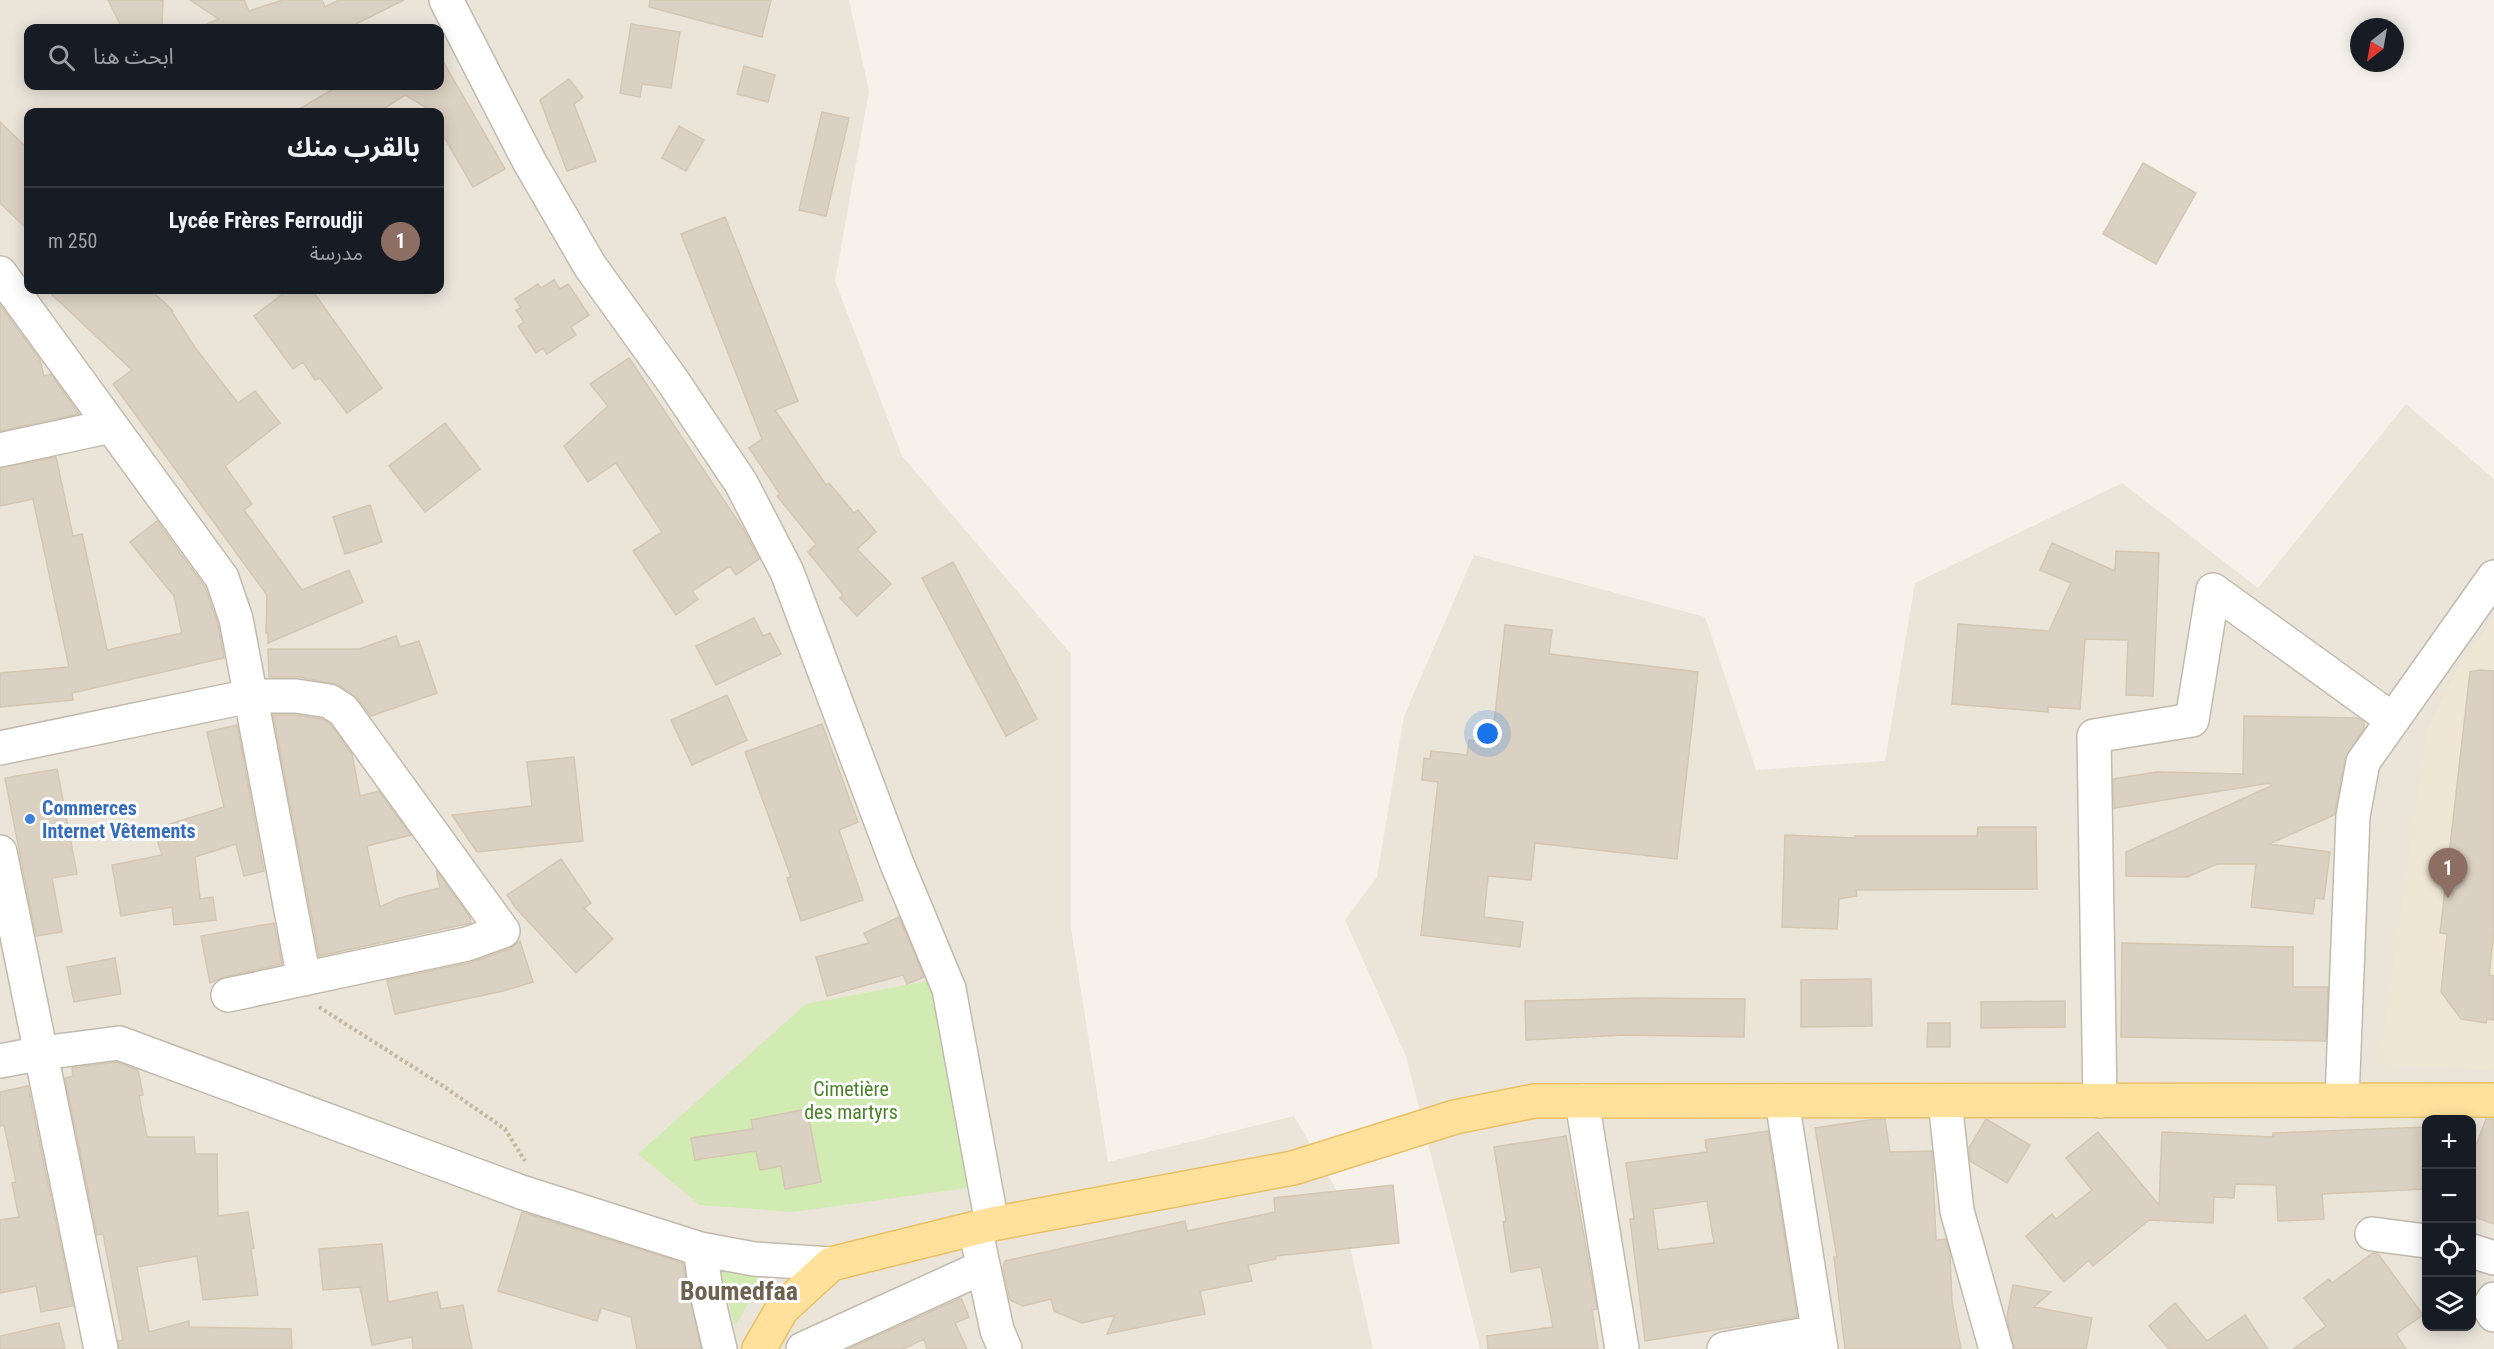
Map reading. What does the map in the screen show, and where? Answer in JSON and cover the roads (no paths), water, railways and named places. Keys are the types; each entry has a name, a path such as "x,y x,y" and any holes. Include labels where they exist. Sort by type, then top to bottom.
{"main road":[{"path":"774,1342 782,1309 831,1264 984,1226 1293,1167 1455,1117 1534,1101 2494,1100"}],"street":[{"path":"446,0 529,162 590,266 672,380 741,483 787,572 897,864 948,989 984,1226 983,1267 997,1330 1005,1349"},
{"path":"0,273 222,578 236,619 304,979"},
{"path":"0,450 111,426"},
{"path":"2342,1100 2353,816 2363,762 2494,577"},
{"path":"2100,1101 2094,736 2192,720 2213,590 2393,720"},
{"path":"0,748 250,696 297,696 329,702 343,710 503,931 467,944 228,995"},
{"path":"0,852 101,1349"},
{"path":"0,1061 119,1043 521,1192 700,1249 753,1258 831,1264"},
{"path":"1582,1101 1622,1349"},
{"path":"1724,1349 1820,1340 1782,1101"},
{"path":"1945,1101 1957,1211 1996,1349"},
{"path":"2372,1234 2422,1240"},
{"path":"700,1249 706,1290 720,1349"},
{"path":"2476,1252 2494,1258"},
{"path":"803,1349 983,1267"},
{"path":"2494,1299 2489,1307 2494,1315"}],"place":[{"name":"Commerces Internet Vêtements","path":"30,819"},
{"name":"Lycée Frères Ferroudji","path":"2448,898"}],"district":[{"name":"Boumedfaa","path":"739,1291"}],"park label":[{"name":"Cimetière des martyrs","path":"851,1100"}]}
